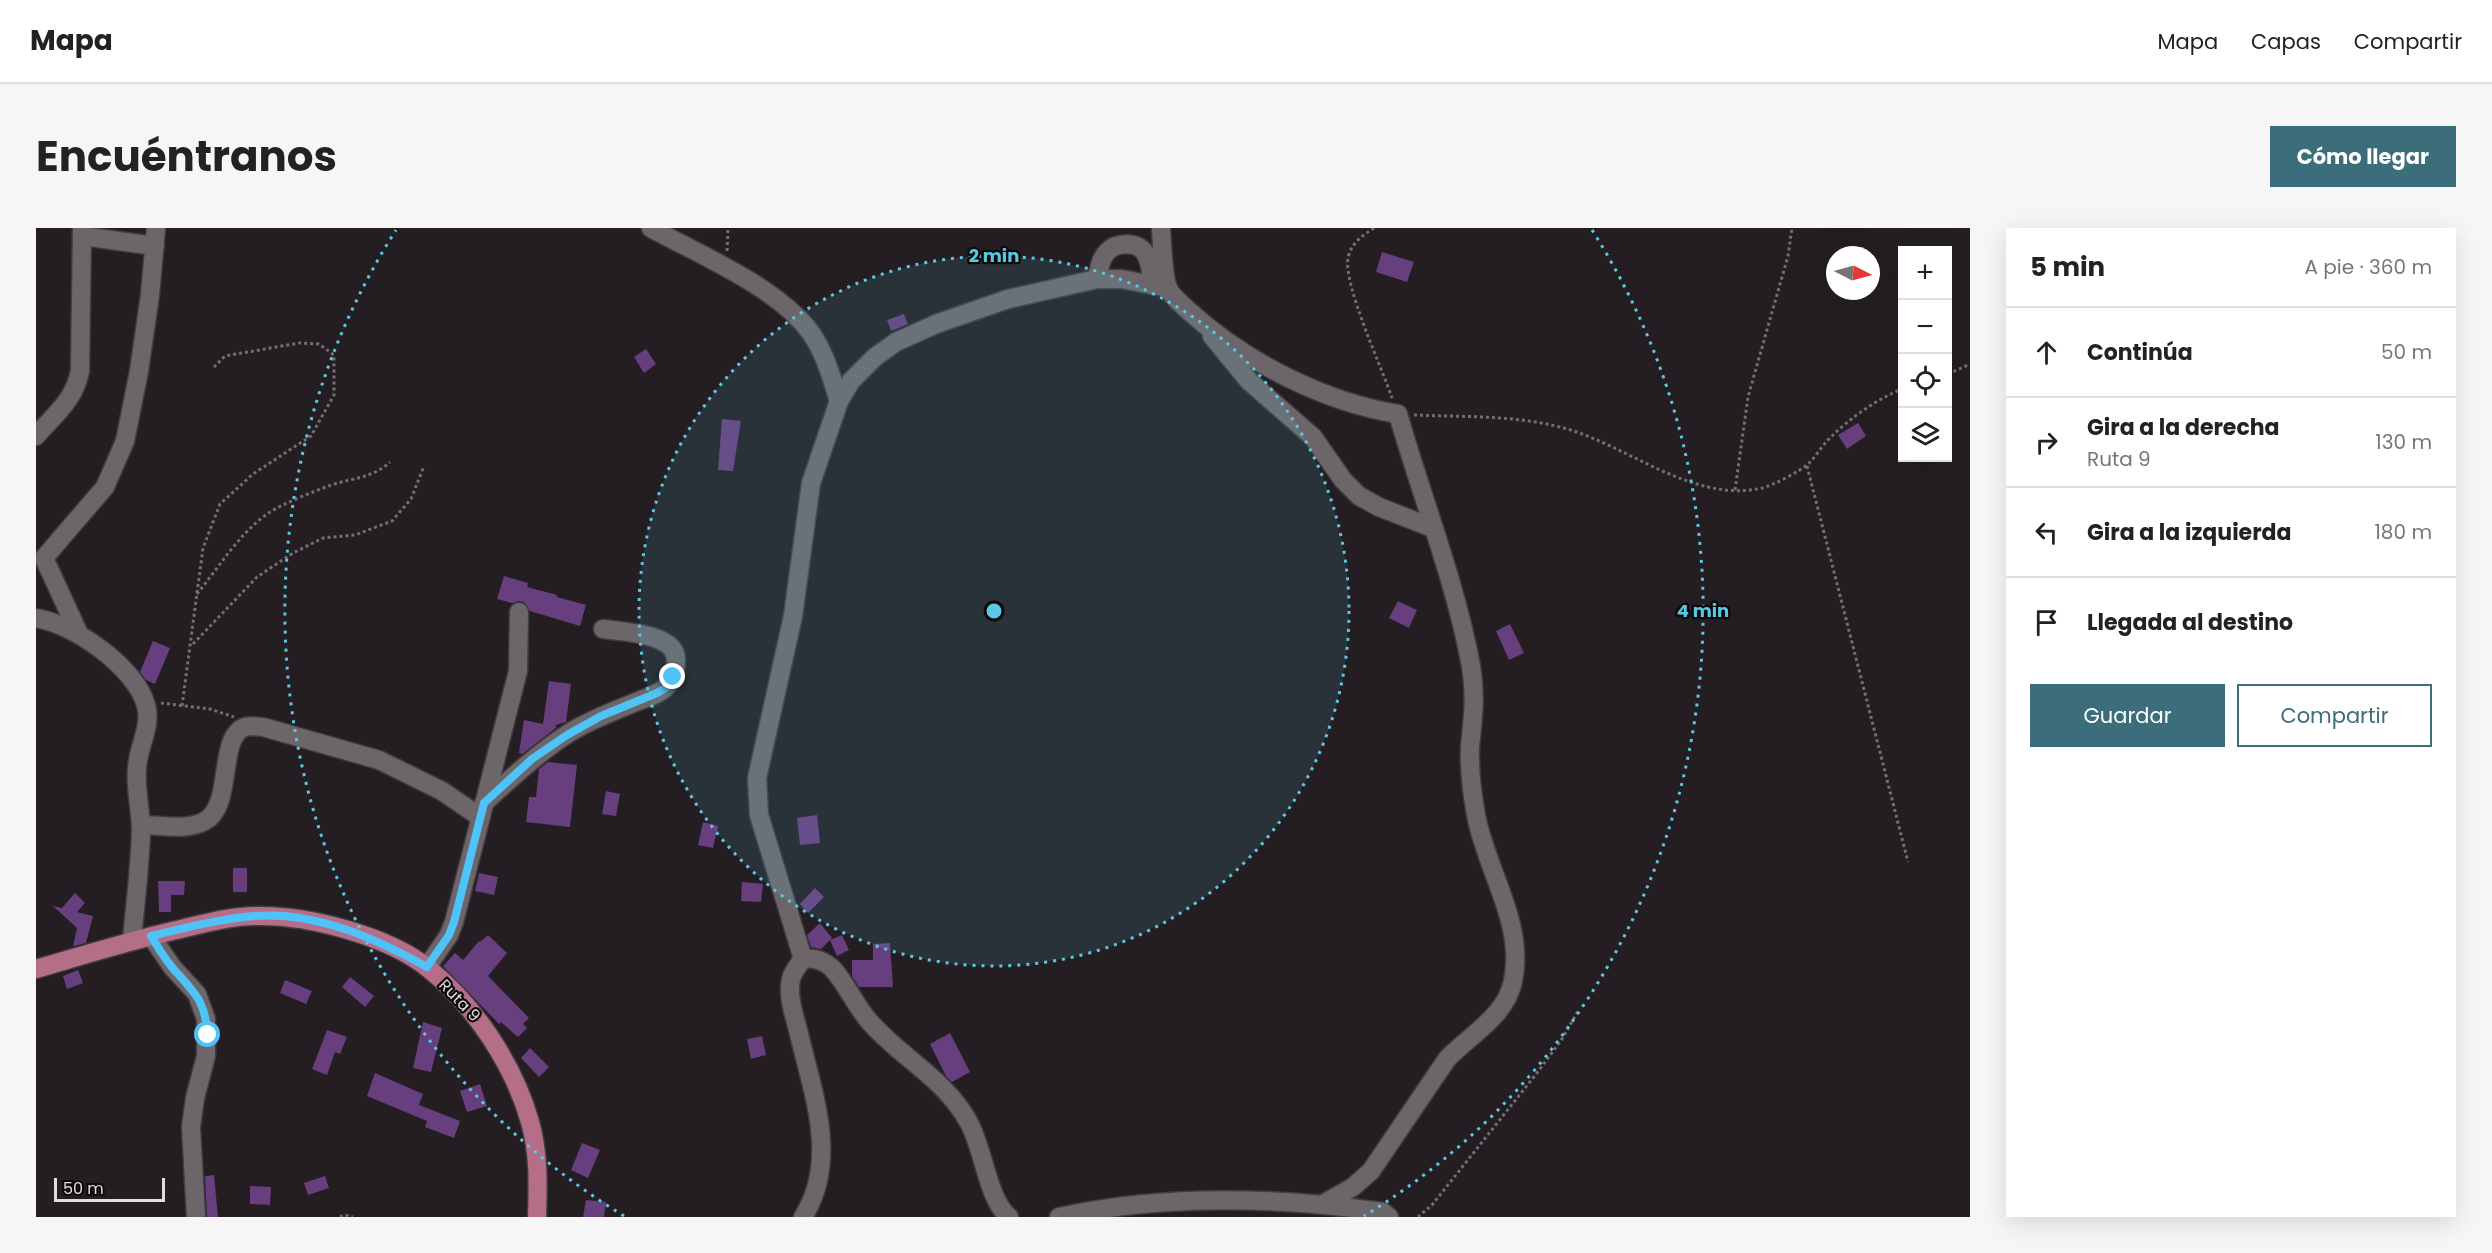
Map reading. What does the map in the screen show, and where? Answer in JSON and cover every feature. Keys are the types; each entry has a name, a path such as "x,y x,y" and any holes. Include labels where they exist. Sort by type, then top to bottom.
{"main road":[{"name":"Ruta 9","path":"36,969 132,940 212,921 256,916 291,918 331,925 386,944 427,967 482,1023 510,1074 531,1122 539,1175 537,1217"}],"street":[{"path":"651,228 762,289 793,314 812,334 827,366 839,401"},
{"path":"1160,286 1161,228"},
{"path":"36,436 71,398 77,387 80,371 82,232 156,237 141,360 125,441 116,466 105,487 40,551 79,634"},
{"path":"1097,279 1101,262 1107,252 1115,246 1127,244 1137,246 1145,252 1160,286 1202,323 1271,369 1313,390 1355,405 1398,414 1433,528 1470,665 1475,698 1470,748 1471,781 1476,817 1514,936 1513,983 1496,1016 1447,1059 1371,1171 1353,1187 1323,1204"},
{"path":"803,959 759,815 757,778 791,625 811,483 839,401 851,381 875,357 896,342 936,324 1008,299 1097,279 1122,279 1160,286"},
{"path":"1202,323 1249,381 1313,437 1343,480 1359,496 1379,507 1433,528"},
{"path":"427,967 449,935 454,922 518,671 519,612"},
{"path":"36,618 79,634 110,656 136,683 147,710 147,723 136,768 141,825 132,940"},
{"path":"482,810 532,759 567,735 592,720 667,687 673,677 676,662 675,651 668,644 644,635 603,629"},
{"path":"141,825 191,826 214,814 221,798 229,752 235,735 248,727 263,727 379,760 482,810"},
{"path":"151,936 173,968 197,994 206,1019 206,1056 195,1098 191,1127 196,1217"},
{"path":"803,1217 819,1185 823,1149 820,1121 791,1004 791,981 794,970 803,959 812,958 822,960 832,968 869,1022 948,1092 969,1121 977,1138 997,1206 1009,1217"},
{"path":"1059,1217 1162,1201 1323,1204 1383,1212 1389,1217"}],"path":[{"path":"1374,228 1357,240 1351,248 1348,258 1348,281 1398,414 1497,418 1560,427 1595,438 1658,469 1694,483 1735,490 1764,488 1807,466 1831,437 1858,415 1898,391"},
{"path":"1735,490 1748,397 1788,256 1792,228"},
{"path":"182,706 203,548 220,504 253,474 311,436 334,395 334,355 319,344 299,344 225,356 214,366"},
{"path":"1952,372 1970,364"},
{"path":"196,596 246,533 268,513 332,485 359,479 383,469 390,462"},
{"path":"191,645 257,577 293,553 323,538 354,535 392,521 411,499 424,466"},
{"path":"1807,466 1908,862"},
{"path":"147,710 157,703 210,709 231,715 248,727"},
{"path":"1418,1217 1432,1205 1537,1073 1562,1039 1578,1011"},
{"path":"340,1217 345,1215 353,1217"}],"building":[{"path":"1382,252 1414,262 1407,282 1376,272"},
{"path":"904,314 908,324 891,331 887,320"},
{"path":"646,349 656,364 644,373 634,357"},
{"path":"722,419 741,421 733,471 718,470"},
{"path":"1858,423 1866,436 1847,449 1838,435"},
{"path":"504,576 528,583 527,587 586,605 580,626 530,611 524,602 512,603 497,599"},
{"path":"1398,601 1417,610 1409,628 1389,618"},
{"path":"1510,624 1524,653 1509,660 1496,631"},
{"path":"153,641 170,648 155,684 146,680 140,672"},
{"path":"549,681 571,684 566,722 556,725 556,728 522,754 519,753 524,720 543,724"},
{"path":"548,762 577,765 570,827 526,822 529,797 536,797 539,769"},
{"path":"606,791 620,794 616,816 602,814"},
{"path":"817,815 820,843 800,845 797,818"},
{"path":"703,822 718,826 713,848 698,845"},
{"path":"233,868 247,868 247,892 233,892"},
{"path":"479,873 498,877 494,895 475,891"},
{"path":"158,881 185,881 184,895 171,895 171,912 159,912"},
{"path":"742,882 763,884 761,902 741,901"},
{"path":"815,888 824,897 808,913 800,904"},
{"path":"75,893 85,903 77,912 93,916 86,943 73,946 77,928 53,906 62,908"},
{"path":"820,923 832,938 821,949 811,947 807,935"},
{"path":"488,935 507,953 488,976 529,1018 523,1024 527,1028 518,1037 501,1022 499,1024 443,966 455,953 463,960 479,941"},
{"path":"842,935 849,950 837,956 830,940"},
{"path":"890,943 893,987 859,987 852,976 852,960 873,960 873,944"},
{"path":"78,970 83,983 67,989 63,976"},
{"path":"350,977 374,996 365,1007 342,987"},
{"path":"285,980 312,991 306,1004 280,993"},
{"path":"423,1022 442,1028 431,1072 413,1068"},
{"path":"327,1030 347,1037 340,1054 335,1052 327,1075 312,1069"},
{"path":"950,1033 970,1072 952,1082 946,1076 930,1044"},
{"path":"762,1036 766,1055 751,1059 747,1039"},
{"path":"530,1048 549,1067 539,1077 521,1058"},
{"path":"375,1073 423,1094 419,1105 460,1121 454,1138 425,1127 427,1121 367,1096"},
{"path":"480,1084 487,1106 467,1112 460,1091"},
{"path":"582,1143 600,1150 588,1178 571,1170"},
{"path":"214,1175 218,1217 207,1217 205,1176"},
{"path":"325,1176 329,1188 308,1195 304,1183"},
{"path":"250,1186 271,1187 270,1205 250,1204"},
{"path":"586,1200 606,1202 604,1217 583,1217"}],"route":[{"path":"208,1035 202,1002 173,968 151,936 212,921 256,916 291,918 331,925 386,944 427,967 449,935 454,922 484,803 532,759 567,735 601,716 657,693 667,687 673,677"}]}
